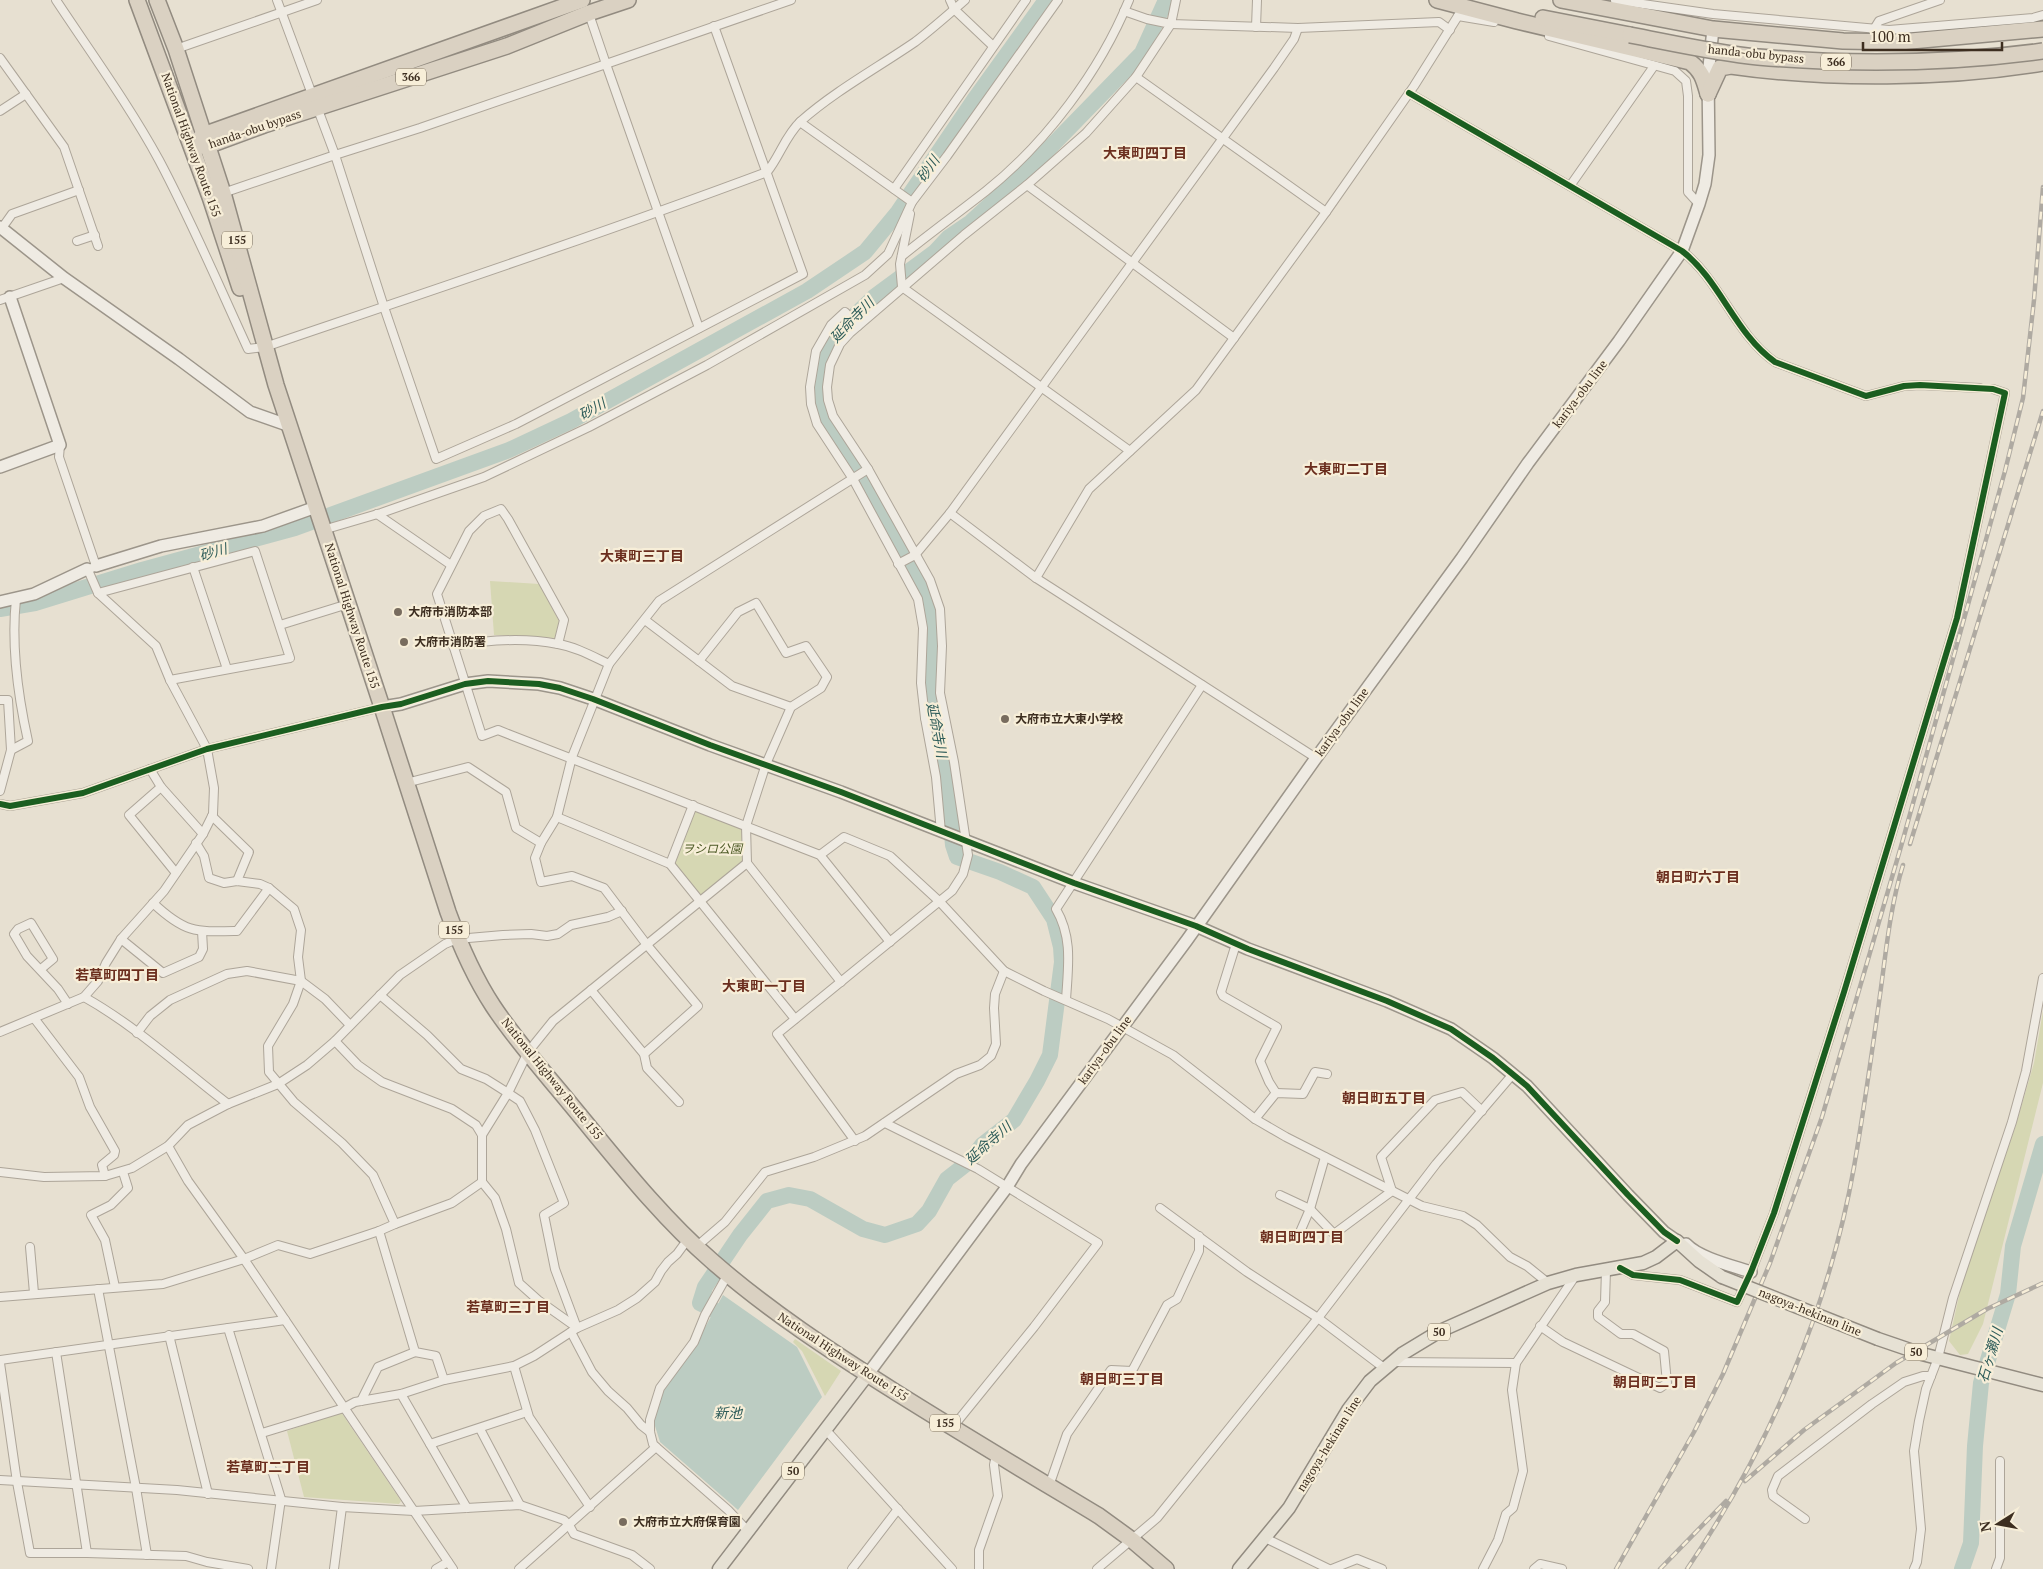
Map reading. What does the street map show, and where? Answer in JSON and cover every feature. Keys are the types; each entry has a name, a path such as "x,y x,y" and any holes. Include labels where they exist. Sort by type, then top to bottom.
{"highway":[{"name":"National Highway Route 155","path":"137,0 223,193 265,347 457,939 492,1005 528,1052 654,1202 712,1262 796,1328 952,1428 1099,1516 1132,1540 1166,1569"},
{"name":"National Highway Route 155","path":"158,0 176,49 252,322 265,347"},
{"name":"handa-obu bypass","path":"201,142 315,102 507,46 585,4 628,0"},
{"path":"1437,0 1609,44 1690,62 1699,68 1708,94"},
{"name":"handa-obu bypass","path":"1474,0 1544,18 1630,36 1756,57 1832,62 1918,62 1995,58 2043,51"},
{"name":"366","path":"1561,0 1713,29 1843,41 1900,42 2043,28"},
{"name":"366","path":"1708,94 1715,75 1720,68 1731,66 1825,74 1914,74 1978,71 2043,63"}],"main road":[{"name":"nagoya-hekinan line","path":"1238,1569 1288,1508 1348,1410 1370,1381 1388,1365 1440,1331 1548,1283 1576,1275 1642,1263 1656,1257 1677,1241 1699,1261 1722,1277 1878,1340 1938,1358 2043,1385"},
{"name":"50","path":"719,1569 868,1374"}],"street":[{"path":"56,0 122,100 158,159 222,288 248,349 265,347 384,307 658,213 767,172 775,162 786,138 800,122 832,97 917,40 965,0"},
{"path":"277,0 335,155 436,459 516,424 803,274 714,26"},
{"path":"176,49 317,0"},
{"path":"223,193 420,128 791,0"},
{"path":"950,0 954,9 993,46"},
{"path":"894,189 1026,0"},
{"path":"323,529 377,514 484,477 589,427 707,365 865,275 888,254 912,202 948,156 1058,0"},
{"path":"901,260 987,190 1030,151 1077,94 1129,0"},
{"path":"855,1141 777,1034 952,891 963,874 968,855 940,693 942,646 940,609 930,580 868,470 833,416 826,387 827,375 834,353 857,326 964,235 1027,185 1086,133 1136,77 1170,24 1176,0"},
{"path":"1256,27 1257,0"},
{"path":"1616,0 1713,14 1874,29 1957,26 2033,18 2043,15"},
{"path":"1874,29 1879,21 1940,0"},
{"path":"585,4 699,328"},
{"path":"1124,11 1170,24 1298,28 1439,22 1450,30"},
{"path":"1036,578 1089,489 1196,390 1326,212 1409,93 1459,14 1503,23 1654,66 1675,70 1686,81 1688,96 1688,192 1700,204"},
{"path":"898,564 915,555 950,513 1274,68 1294,39 1298,28"},
{"name":"kariya-obu line","path":"868,1374 1007,1187 1021,1164 1196,926 1462,558 1528,463 1625,334 1682,251 1700,204 1705,184 1709,155 1708,76 1713,29"},
{"path":"0,58 64,148 98,246"},
{"path":"1570,186 1654,66"},
{"path":"1136,77 1326,212"},
{"path":"1409,93 1682,251 1696,262 1764,354 1786,368 1866,396 1904,386 1980,388"},
{"path":"0,111 26,94"},
{"path":"800,122 912,202"},
{"path":"1027,185 1234,338"},
{"path":"79,190 12,214 1,227 64,278 179,359 250,412 290,426"},
{"path":"902,287 901,260 912,202"},
{"path":"78,241 94,235"},
{"path":"0,1032 84,997 98,981 106,963 121,939 164,891 212,816 214,788 207,749 170,680 156,646 98,593 59,457 60,445 5,299 64,278"},
{"path":"902,287 1130,452"},
{"path":"857,326 845,312 831,325 816,351 810,387 811,404 817,424 853,479 918,599 923,628 921,683 925,718 936,777 942,832"},
{"path":"810,387 826,387"},
{"path":"1620,1268 1633,1275 1680,1280 1737,1302 1751,1272 1774,1213 1844,992 1957,618 2005,393 1993,389"},
{"path":"0,466 60,445"},
{"path":"644,1054 698,1006 647,945 604,888 572,876 541,882 535,858 541,842 557,817 572,757 593,699 609,664 659,601 868,470"},
{"path":"0,602 16,600 34,594 90,568 161,546 263,526 316,508"},
{"path":"558,644 564,620 508,519 501,509 484,516 469,531 437,594 482,736 498,730 572,757 820,855 890,942"},
{"path":"950,513 1036,578 1316,758"},
{"path":"377,514 452,565"},
{"path":"98,593 255,551 290,658 170,680"},
{"path":"193,567 228,669"},
{"path":"11,750 28,741 21,711 14,626 16,600"},
{"path":"699,660 738,612 756,603 786,653 806,646 827,678 821,688 791,707 766,764 746,826 747,863 841,982"},
{"path":"280,625 348,604"},
{"path":"645,620 732,686 791,707"},
{"path":"453,646 494,640 558,644 584,652 609,664"},
{"path":"0,804 10,806 83,793 207,749 401,704 465,684 488,681 539,684 560,688 841,792 1074,883 1196,926 1236,944 1387,1001 1451,1028 1493,1058 1527,1086 1628,1195 1664,1232 1677,1241"},
{"path":"1065,1000 1069,964 1066,932 1064,923 1056,909 1202,685"},
{"path":"0,700 8,700 11,750 0,791"},
{"path":"925,718 944,714"},
{"path":"406,783 468,767 506,792 516,828 541,842"},
{"path":"150,769 161,788 202,834"},
{"path":"161,788 129,815 176,873"},
{"path":"670,864 693,805"},
{"path":"212,816 249,852 237,881"},
{"path":"557,817 670,864 795,1019"},
{"path":"820,855 844,837 890,856 940,902 1004,971 1122,1026 1173,1055 1255,1119 1325,1158 1422,1206 1463,1216 1477,1225 1510,1257 1527,1266 1548,1283"},
{"path":"196,843 204,856 209,878 224,883 237,881 260,884 269,888 294,909 301,930 298,957 301,981 293,1004 268,1046 269,1072 294,1102 342,1143 373,1174 395,1224"},
{"path":"482,1135 508,1093 528,1052 553,1021 747,863"},
{"path":"153,903 165,914 187,928 202,931 237,931 269,888"},
{"path":"0,1172 44,1177 105,1176 123,1172 142,1163 168,1146 188,1125 228,1104 278,1084 307,1065 335,1041 400,975 445,944 457,939 503,935 531,934 547,936 558,934 571,925 608,917 622,911"},
{"path":"41,969 53,959 31,924 18,929 14,934 28,956 58,989 68,1004"},
{"path":"121,939 164,973 199,957 203,949 202,931"},
{"path":"1236,944 1221,992 1223,996 1277,1027 1260,1061 1276,1093"},
{"path":"138,1033 160,1006 209,981 228,974 246,971 301,981 325,999 350,1025"},
{"path":"262,1434 344,1408 354,1402 401,1394 444,1380 514,1366 534,1356 574,1330 618,1310 637,1298 655,1282 661,1271 677,1254 725,1222 765,1172 855,1141 956,1074 980,1065 991,1056 996,1044 995,994 1004,971"},
{"path":"1914,1569 1917,1562 1921,1529 1914,1451 1926,1389 1938,1358 1953,1298 2017,1105 2026,1071 2043,978"},
{"path":"591,990 644,1054 647,1068 680,1102"},
{"path":"380,995 427,1035 461,1069 486,1079 520,1101 556,1178 564,1203 544,1215 555,1269 574,1330 592,1372 641,1425 650,1432"},
{"path":"84,997 138,1033 228,1104"},
{"path":"34,1018 78,1077 90,1107 115,1151 114,1156 102,1165 105,1176"},
{"path":"335,1041 358,1065 382,1082 452,1110 476,1125 482,1135 482,1182 495,1198 506,1229 520,1283 574,1330"},
{"path":"1276,1093 1303,1094 1315,1072 1326,1074"},
{"path":"1097,1569 1158,1518 1318,1318 1436,1164 1513,1074"},
{"path":"1392,1191 1381,1157 1434,1100 1462,1092 1482,1111"},
{"path":"1255,1119 1276,1093"},
{"path":"885,1122 978,1169 1098,1243 1034,1328 952,1428"},
{"path":"168,1146 188,1181 244,1259 452,1569"},
{"path":"1297,1240 1310,1209 1325,1158"},
{"path":"115,1287 104,1240 91,1215 111,1205 128,1188 123,1172"},
{"path":"0,1297 163,1284 244,1259 278,1245 310,1254 379,1231 452,1203 482,1182"},
{"path":"1280,1195 1310,1209 1334,1234 1392,1191"},
{"path":"1628,1195 1645,1205 1690,1248 1726,1264 1751,1272"},
{"path":"1160,1208 1247,1272 1388,1365 1516,1363"},
{"path":"379,1231 415,1352"},
{"path":"1049,1486 1066,1434 1111,1370 1132,1371 1167,1304 1176,1299 1199,1251 1199,1236"},
{"path":"30,1247 34,1294"},
{"path":"1540,1326 1563,1342 1660,1388 1665,1386 1667,1383 1664,1351 1633,1334 1620,1334 1598,1317 1598,1311 1605,1302 1606,1270"},
{"path":"727,1274 705,1315 694,1342 660,1388 652,1414 650,1432 653,1444 728,1510 747,1530"},
{"path":"1483,1569 1498,1540 1506,1514 1512,1508 1523,1471 1512,1390 1516,1363 1576,1275"},
{"path":"98,1289 147,1555"},
{"path":"248,1569 207,1562 186,1556 30,1553 17,1482 0,1361 169,1335 285,1320"},
{"path":"228,1328 281,1499 272,1569"},
{"path":"169,1335 208,1494"},
{"path":"56,1352 87,1553"},
{"path":"361,1401 378,1367 415,1352 436,1356 444,1380"},
{"path":"514,1366 527,1412 538,1432 590,1507"},
{"path":"1805,1519 1773,1496 1772,1490 1778,1476 1872,1404 1904,1382 1923,1376 1931,1376"},
{"path":"401,1394 467,1508"},
{"path":"430,1444 527,1412"},
{"path":"480,1429 520,1505"},
{"path":"825,1429 952,1569"},
{"path":"519,1569 656,1447"},
{"path":"979,1569 979,1550 998,1496 994,1465 996,1454"},
{"path":"1996,1569 2000,1558 2000,1461"},
{"path":"0,1480 136,1488 281,1499 342,1507 414,1511 520,1505 564,1520 569,1524 574,1534 632,1555 650,1569"},
{"path":"334,1569 342,1507"},
{"path":"852,1569 898,1509"},
{"path":"1265,1538 1331,1569 1357,1559 1382,1569"},
{"path":"436,1569 448,1562"},
{"path":"1534,1569 1540,1564 1562,1569"}],"green space":[{"path":"490,581 539,584 559,621 555,638 494,635"},
{"name":"ヲシロ公園","path":"695,809 743,829 741,846 744,861 700,896 675,863"},
{"path":"2043,1011 2043,1083 1983,1324 1968,1354 1960,1355 1949,1341 1963,1278 2015,1128 2034,1063"},
{"path":"795,1339 841,1371 825,1396 802,1351 793,1342"},
{"path":"341,1412 401,1501 399,1504 304,1497 287,1431"}],"water":[{"name":"新池","path":"723,1295 797,1347 822,1397 738,1510 660,1442 655,1426 655,1410 668,1381 688,1358"}],"waterway":[{"name":"砂川","path":"0,609 35,603 142,570 295,528 509,450 571,421 807,291 865,252 898,212 974,100 1046,0"},
{"name":"延命寺川","path":"714,1310 700,1303 705,1287 740,1235 767,1201 789,1195 810,1199 863,1229 885,1235 917,1224 929,1211 947,1179 970,1161 982,1145 1014,1120 1050,1055 1062,962 1061,947 1054,919 1033,887 1000,872 957,857 953,845 946,773 931,701 932,637 926,597 873,494 840,445 822,410 818,377 821,360 830,339 874,297 935,252 949,237 971,222 1031,167 1142,53 1166,0"},
{"name":"石ヶ瀬川","path":"1962,1569 1971,1543 1975,1446 1981,1383 2008,1294 2013,1246 2043,1144"}],"railway":[{"path":"1616,1569 1694,1432 1723,1374 1770,1263 1822,1117 1902,843 2005,471 2023,398 2034,300 2043,187"},
{"path":"1910,844 2043,411"},
{"path":"1687,1569 1744,1476 1769,1427 1792,1377 1829,1273 1854,1167 1889,930 1903,865"},
{"path":"1745,1481 1804,1430 1896,1363 1987,1309 2043,1283"},
{"path":"1660,1569 1726,1501"}],"cycle path":[{"path":"1409,93 1682,251 1695,263 1718,291 1749,337 1775,362 1866,396 1904,386 1920,385 1993,389 2005,393 1957,618 1844,992 1774,1213 1751,1272 1737,1302 1680,1280 1633,1275 1620,1268"},
{"path":"0,804 10,806 83,793 207,749 401,704 465,684 488,681 539,684 560,688 841,792 1074,883 1196,926 1248,949 1387,1001 1451,1029 1493,1058 1527,1086 1628,1195 1664,1232 1677,1241"}],"place":[{"name":"大府市消防本部","path":"398,612"},
{"name":"大府市消防署","path":"404,642"},
{"name":"大府市立大東小学校","path":"1005,719"},
{"name":"大府市立大府保育園","path":"623,1522"}],"district":[{"name":"大東町四丁目","path":"1145,153"},
{"name":"大東町二丁目","path":"1346,469"},
{"name":"大東町三丁目","path":"642,556"},
{"name":"朝日町六丁目","path":"1698,877"},
{"name":"若草町四丁目","path":"117,975"},
{"name":"大東町一丁目","path":"764,986"},
{"name":"朝日町五丁目","path":"1384,1098"},
{"name":"朝日町四丁目","path":"1302,1237"},
{"name":"若草町三丁目","path":"508,1307"},
{"name":"朝日町三丁目","path":"1122,1379"},
{"name":"朝日町二丁目","path":"1655,1382"},
{"name":"若草町二丁目","path":"268,1467"}]}
